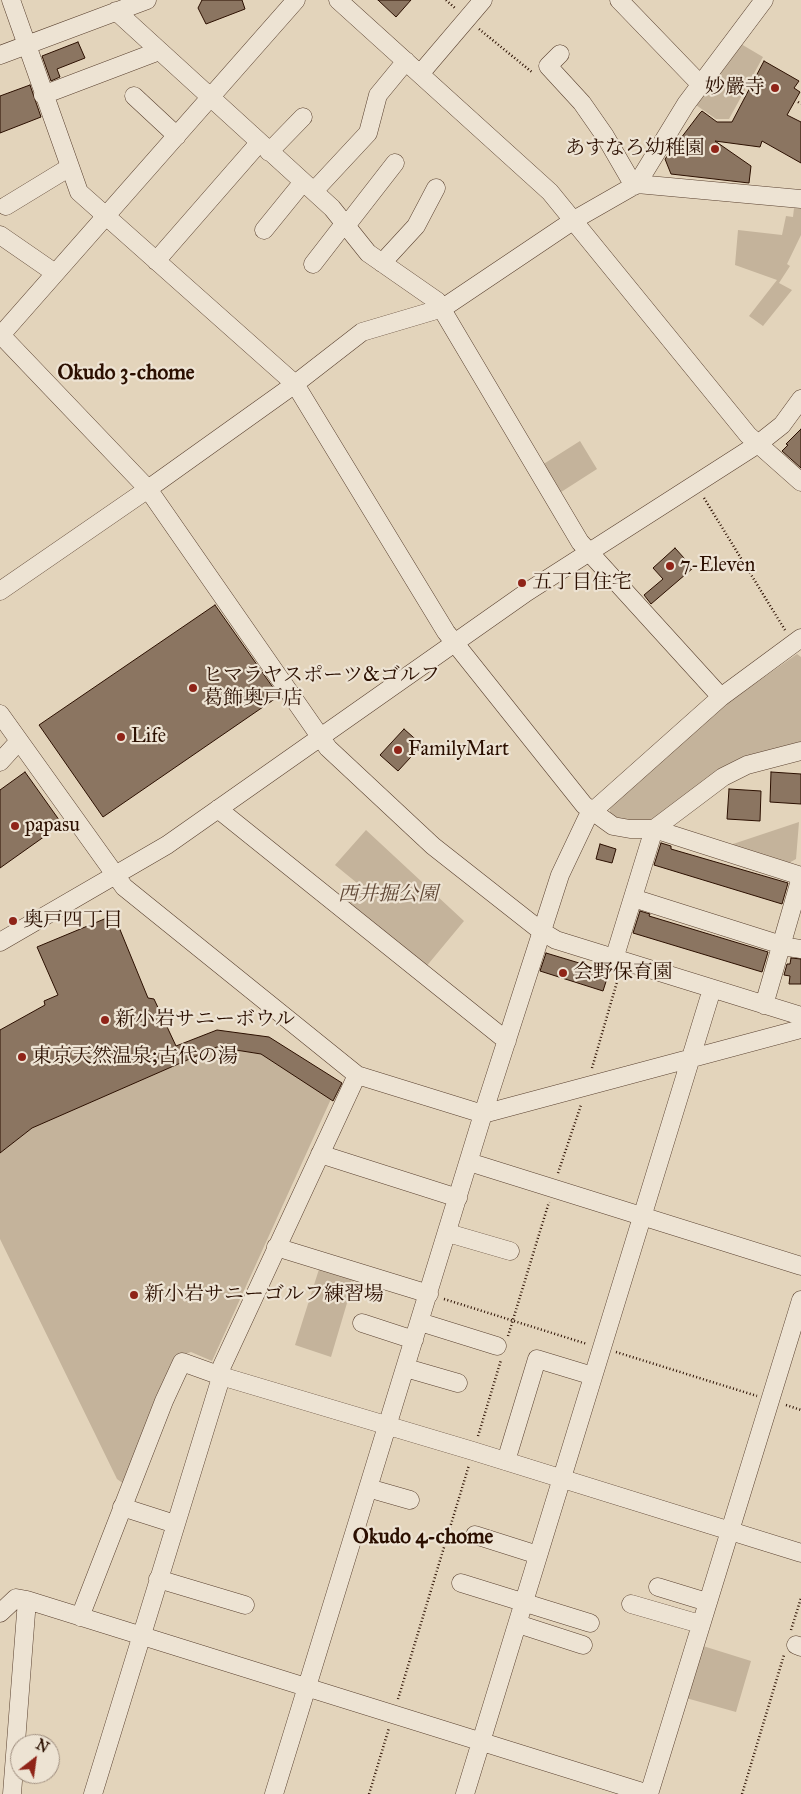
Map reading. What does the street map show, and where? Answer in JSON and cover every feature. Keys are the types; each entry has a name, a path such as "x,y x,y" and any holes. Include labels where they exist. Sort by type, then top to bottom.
{"street":[{"path":"11,0 43,95 79,192 294,384 446,632 584,804 613,826 630,829 654,829 801,876 764,1005"},
{"path":"0,55 147,0"},
{"path":"296,0 0,335 148,489 328,748 433,846 541,932 556,940 801,1016"},
{"path":"338,0 550,192 742,427 758,444 801,482"},
{"path":"420,74 483,0"},
{"path":"619,0 700,84"},
{"path":"0,591 148,489 294,384 362,332 443,308 574,220 636,185 700,84 764,0"},
{"path":"116,11 309,187 345,225 368,253 437,301 443,308 580,542 721,697"},
{"path":"43,95 159,51"},
{"path":"560,54 548,66 582,102 636,185"},
{"path":"263,225 309,187 368,133 378,95 406,61"},
{"path":"134,96 177,136"},
{"path":"156,260 264,147 303,117"},
{"path":"313,264 395,163"},
{"path":"6,206 70,167"},
{"path":"636,185 801,199"},
{"path":"382,263 416,226 436,188"},
{"path":"0,235 56,273"},
{"path":"0,942 115,877 167,845 454,643 588,552 758,444 782,426 801,400"},
{"path":"274,1794 448,1233 483,1114 560,875 587,818 593,811 721,697 799,639"},
{"path":"0,714 124,887 357,1075 483,1114 689,1060 704,1053 801,1029"},
{"path":"0,762 18,741"},
{"path":"619,960 633,898 654,829 723,777 747,765 801,751"},
{"path":"218,809 507,1041"},
{"path":"633,898 801,949"},
{"path":"465,1794 712,989"},
{"path":"93,1794 222,1366 357,1075"},
{"path":"320,1154 458,1198"},
{"path":"469,1162 801,1266"},
{"path":"448,1233 510,1251"},
{"path":"276,1248 428,1294"},
{"path":"0,1613 16,1598 27,1600 649,1794 801,1300"},
{"path":"420,1322 502,1347"},
{"path":"362,1323 414,1340"},
{"path":"506,1461 537,1359 592,1376"},
{"path":"80,1616 164,1401 182,1362 220,1376 506,1461 801,1553"},
{"path":"406,1368 458,1383"},
{"path":"368,1488 410,1500"},
{"path":"122,1507 175,1524"},
{"path":"475,1535 538,1555"},
{"path":"158,1579 245,1605"},
{"path":"461,1582 590,1623"},
{"path":"658,1587 707,1602"},
{"path":"12,1794 27,1600"},
{"path":"631,1604 700,1624"},
{"path":"518,1624 583,1645"}],"path":[{"path":"446,0 535,74"},
{"path":"696,484 799,639"},
{"path":"369,1794 473,1451 502,1347 513,1321 553,1188 586,1088 619,960"},
{"path":"428,1294 801,1410"},
{"path":"742,1794 793,1645 801,1598"}],"green space":[{"path":"741,44 763,57 729,119 716,119 696,105"},
{"path":"794,208 801,209 801,235 787,264 790,266 779,283 792,290 763,326 749,316 777,280 735,265 738,230 782,235 786,216 793,217"},
{"path":"580,441 597,469 558,494 542,465"},
{"path":"797,654 801,657 801,743 657,818 643,823 611,817 609,806 726,704"},
{"path":"799,822 796,859 787,864 730,845"},
{"name":"西井掘公園","path":"366,830 464,921 425,968 342,901 357,883 335,865"},
{"name":"新小岩サニーゴルフ練習場","path":"217,1047 261,1054 331,1099 212,1361 191,1352 174,1358 124,1484 117,1479 0,1239 0,1153 32,1128"},
{"path":"320,1266 355,1276 331,1357 295,1345"},
{"path":"703,1646 751,1661 736,1712 686,1698"}],"building":[{"path":"202,0 242,0 245,9 206,24 198,8"},
{"path":"378,0 411,0 396,17"},
{"path":"78,42 85,58 57,69 60,77 51,81 42,56"},
{"path":"764,61 799,81 794,88 800,92 787,115 801,122 801,163 762,141 760,147 715,141 751,166 749,183 671,174 665,159 700,113 702,111 717,122 732,122"},
{"path":"30,85 41,117 0,133 0,96"},
{"path":"801,429 801,468 782,451 788,445 786,444"},
{"path":"675,548 693,568 651,604 644,595 663,579 653,568"},
{"path":"215,605 279,696 103,817 39,725"},
{"path":"404,729 422,745 398,771 380,755"},
{"path":"25,772 62,824 0,868 0,790"},
{"path":"771,772 801,774 801,804 770,802"},
{"path":"729,789 761,791 760,821 727,819"},
{"path":"661,843 671,846 671,849 788,883 782,904 654,865"},
{"path":"600,844 616,849 612,863 596,859"},
{"path":"640,911 650,914 649,916 768,952 762,972 633,933"},
{"path":"114,915 148,998 154,999 176,1046 217,1030 269,1037 342,1083 333,1101 261,1054 217,1047 32,1128 0,1153 0,1030 45,1005 44,1001 58,995 37,947"},
{"path":"546,953 609,972 603,991 540,971"},
{"path":"791,958 801,959 801,984 789,984 790,976 784,975"}],"place":[{"name":"妙嚴寺","path":"775,88"},
{"name":"あすなろ幼稚園","path":"715,149"},
{"name":"7-Eleven","path":"670,566"},
{"name":"五丁目住宅","path":"522,583"},
{"name":"ヒマラヤスポーツ&ゴルフ 葛飾奥戸店","path":"193,688"},
{"name":"Life","path":"121,737"},
{"name":"FamilyMart","path":"398,750"},
{"name":"papasu","path":"15,826"},
{"name":"奥戸四丁目","path":"13,921"},
{"name":"会野保育園","path":"563,973"},
{"name":"新小岩サニーボウル","path":"105,1020"},
{"name":"東京天然温泉;古代の湯","path":"22,1057"},
{"name":"新小岩サニーゴルフ練習場","path":"134,1295"}],"district":[{"name":"Okudo 3-chome","path":"126,374"},
{"name":"Okudo 4-chome","path":"423,1538"}]}
